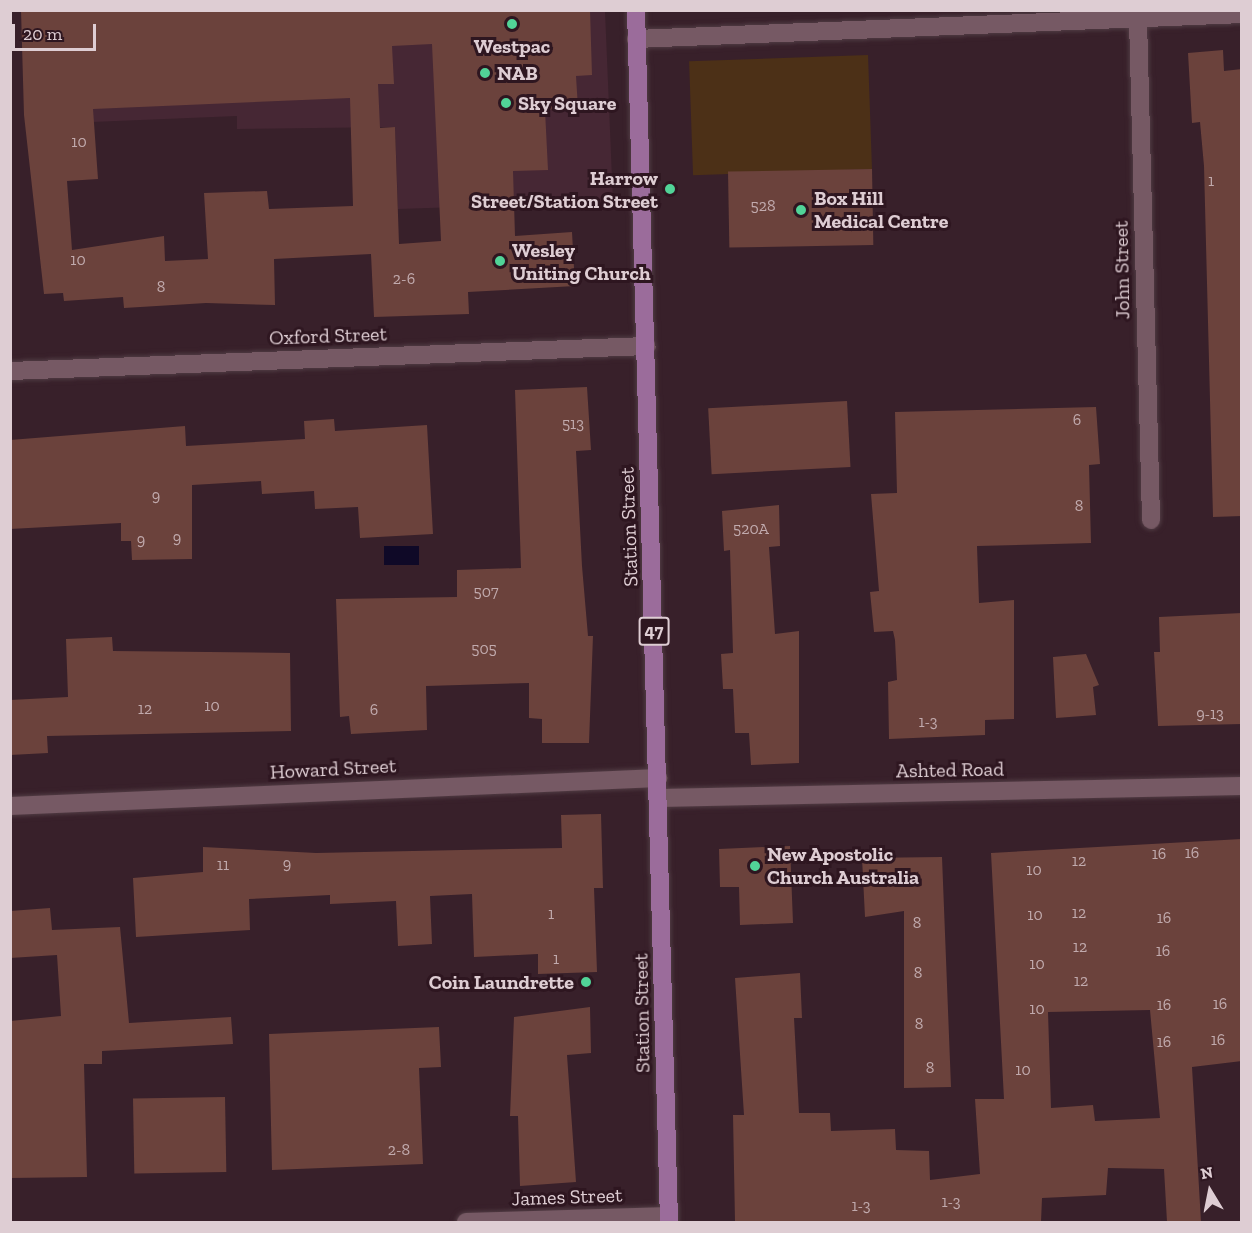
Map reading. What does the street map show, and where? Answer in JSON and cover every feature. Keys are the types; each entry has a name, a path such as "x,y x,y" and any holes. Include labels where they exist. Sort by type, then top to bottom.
{"main road":[{"name":"Station Street","path":"636,10 669,1219"}],"street":[{"path":"636,39 1242,14"},
{"name":"John Street","path":"1138,19 1151,520"},
{"name":"Oxford Street","path":"10,370 646,346"},
{"name":"Howard Street","path":"10,806 658,778"},
{"name":"Ashted Road","path":"659,798 1242,786"},
{"name":"James Street","path":"466,1222 669,1219"}],"shaded area":[{"name":"Sky Square","path":"86,11 605,11 613,202 398,209 395,127 237,129 237,116 92,122"},
{"path":"868,55 872,169 693,175 689,61"},
{"path":"384,546 419,546 419,565 384,565"}],"building":[{"path":"21,10 590,10 592,75 576,76 578,108 545,110 548,170 513,171 515,236 572,232 575,286 468,292 469,314 374,317 371,254 274,259 275,305 206,303 124,308 123,297 64,301 63,293 44,294 24,115","holes":["432,44 441,241 399,244 395,127 380,128 378,84 394,84 392,46","350,98 353,206 269,209 267,191 204,193 208,259 165,261 164,236 72,250 67,181 98,179 93,109"]},
{"path":"1223,50 1224,71 1242,69 1242,516 1213,517 1204,166 1200,122 1192,123 1188,53"},
{"name":"Box Hill Medical Centre","path":"872,169 873,245 729,248 728,172"},
{"path":"587,387 591,450 576,451 588,636 593,636 589,743 542,743 542,719 529,718 529,683 426,686 427,730 351,734 349,716 340,717 336,599 457,597 457,570 521,568 515,390"},
{"path":"847,401 850,467 712,474 708,408"},
{"path":"1096,407 1100,464 1089,465 1091,543 977,546 979,603 1014,600 1014,719 985,720 985,735 889,739 888,682 897,680 895,640 893,631 874,632 870,592 879,591 871,494 897,493 895,412"},
{"path":"334,419 335,431 427,425 433,534 360,538 358,507 315,509 314,491 262,494 261,481 192,485 192,559 132,560 131,541 121,541 121,523 10,529 10,440 185,426 186,446 305,439 304,421"},
{"path":"779,505 780,546 769,547 775,634 799,631 799,763 751,765 749,733 735,733 733,689 723,689 721,654 733,653 730,550 724,551 722,511"},
{"path":"1242,613 1242,724 1158,726 1154,652 1160,652 1159,617"},
{"path":"112,637 113,651 290,653 291,731 47,736 48,753 10,755 10,700 68,697 66,639"},
{"path":"1086,654 1099,685 1093,687 1096,715 1056,718 1053,657"},
{"path":"601,814 603,888 594,888 597,972 538,974 538,954 474,957 472,894 430,896 432,944 398,946 396,901 330,904 330,895 249,899 250,930 136,937 133,878 203,872 203,847 316,853 562,848 561,815"},
{"path":"1242,839 1242,1061 1192,1067 1201,1222 1167,1222 1164,1169 1108,1168 1106,1195 1042,1198 1041,1222 735,1222 733,1115 744,1115 735,978 800,973 802,1018 794,1018 799,1113 830,1113 831,1131 895,1129 896,1150 929,1151 930,1180 980,1174 975,1099 1004,1099 991,853","holes":["1150,1010 1160,1118 1095,1121 1093,1105 1051,1108 1048,1012"]},
{"path":"790,846 793,923 740,925 739,887 720,887 719,849"},
{"path":"942,857 951,1087 904,1088 904,911 865,917 862,858"},
{"path":"50,908 52,930 120,927 129,1023 231,1017 233,1044 102,1051 102,1064 84,1064 87,1177 10,1178 10,1021 61,1016 57,955 10,958 10,911"},
{"path":"590,1007 591,1053 567,1055 576,1182 520,1186 518,1116 510,1116 514,1017"},
{"path":"439,1027 441,1067 419,1068 423,1164 272,1170 269,1034"},
{"path":"225,1097 226,1172 134,1174 133,1099"}],"place":[{"name":"Westpac","path":"512,24"},
{"name":"NAB","path":"485,73"},
{"name":"Sky Square","path":"506,103"},
{"name":"Harrow Street/Station Street","path":"670,189"},
{"name":"Box Hill Medical Centre","path":"801,210"},
{"name":"Wesley Uniting Church","path":"500,261"},
{"name":"New Apostolic Church Australia","path":"755,866"},
{"name":"Coin Laundrette","path":"586,982"}]}
